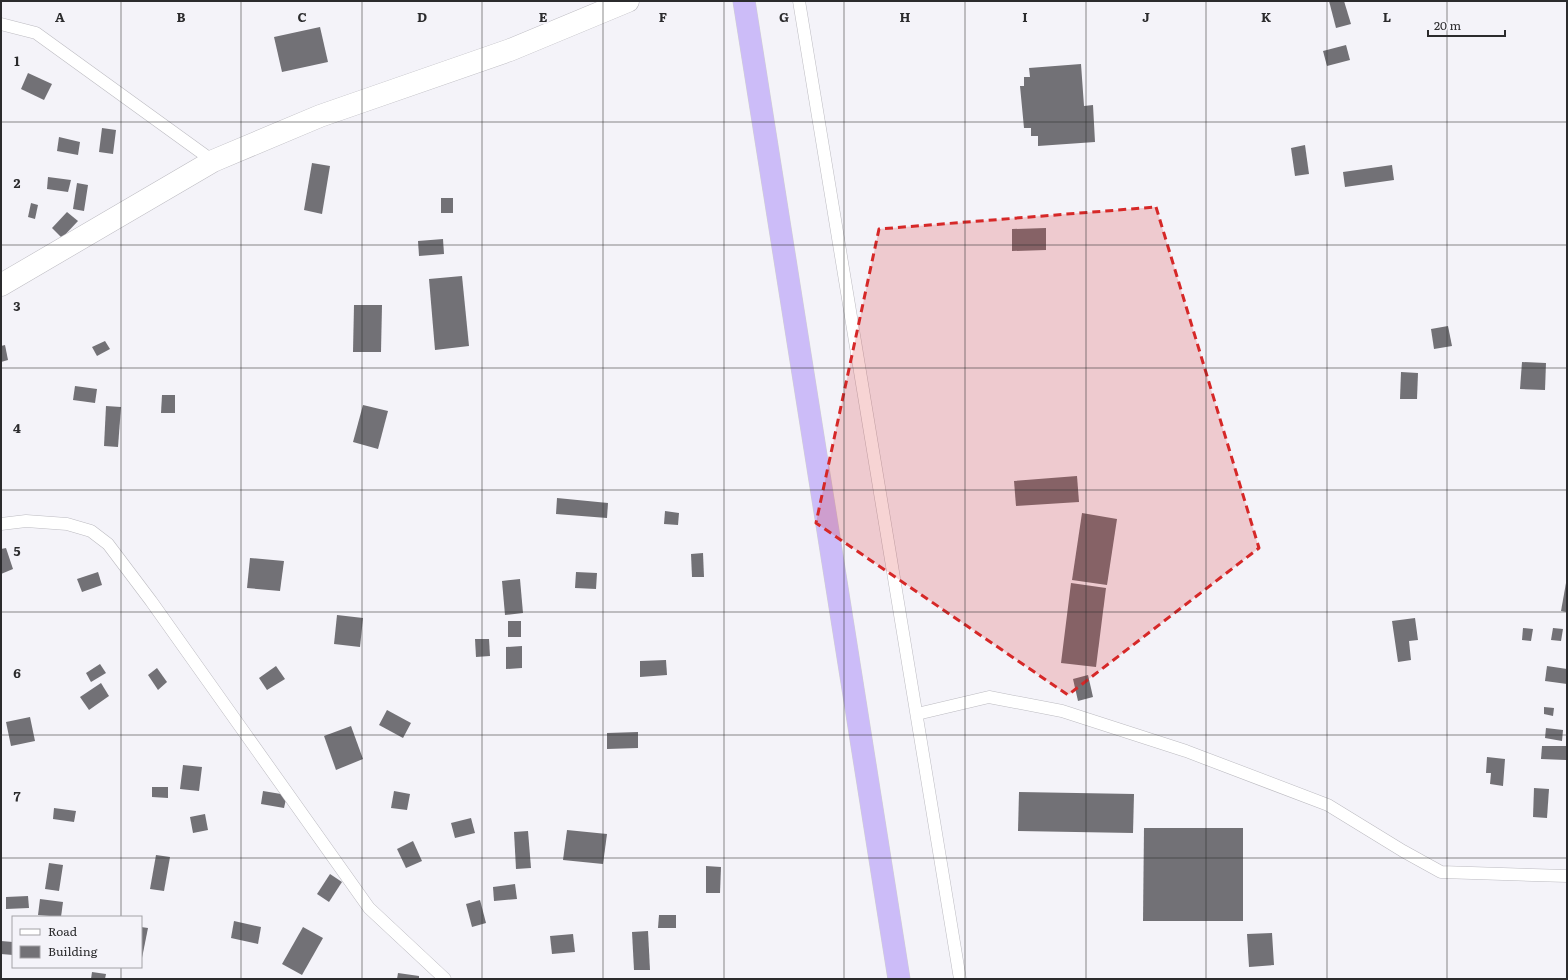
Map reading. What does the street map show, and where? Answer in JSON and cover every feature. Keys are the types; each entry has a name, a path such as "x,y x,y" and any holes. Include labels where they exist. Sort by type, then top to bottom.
{"highway":[{"path":"744,1 899,979"}],"street":[{"path":"1,286 213,162 320,116 510,50 628,1"}],"lane":[{"path":"799,1 960,979"},
{"path":"1,24 36,32 213,162"},
{"path":"1,524 26,521 68,524 91,531 108,544 156,607 369,908 445,979"},
{"path":"917,714 989,697 1062,711 1186,751 1328,805 1403,851 1441,872 1567,876"}],"highlighted area":[{"path":"1156,207 1259,548 1068,695 816,523 879,229"}],"building":[{"path":"1329,1 1344,1 1351,24 1336,28"},
{"path":"320,27 328,62 282,72 274,37"},
{"path":"1346,45 1350,60 1327,66 1323,51"},
{"path":"1081,64 1084,106 1093,105 1095,142 1038,146 1038,136 1031,136 1031,128 1024,128 1020,86 1024,86 1024,77 1030,77 1029,68"},
{"path":"28,73 52,84 44,100 21,89"},
{"path":"102,128 116,130 113,154 99,152"},
{"path":"59,137 80,142 78,155 57,151"},
{"path":"1305,145 1309,174 1295,176 1291,148"},
{"path":"312,163 330,166 322,214 304,210"},
{"path":"1392,165 1394,180 1345,187 1343,172"},
{"path":"48,177 71,180 68,192 47,189"},
{"path":"77,183 88,185 84,211 73,209"},
{"path":"441,198 453,198 453,213 441,213"},
{"path":"31,203 38,205 35,219 28,217"},
{"path":"67,212 78,221 62,238 52,228"},
{"path":"1046,228 1046,250 1012,251 1012,229"},
{"path":"443,239 444,254 419,256 418,241"},
{"path":"462,276 469,346 435,350 429,279"},
{"path":"354,305 382,305 381,352 353,352"},
{"path":"1448,326 1452,346 1434,349 1431,329"},
{"path":"105,341 110,349 97,356 92,347"},
{"path":"5,345 8,360 1,362 1,346"},
{"path":"1522,362 1546,363 1545,390 1520,389"},
{"path":"1401,372 1418,373 1417,399 1400,399"},
{"path":"75,386 97,389 95,403 73,400"},
{"path":"162,395 175,395 175,413 161,413"},
{"path":"363,405 388,411 378,449 353,442"},
{"path":"106,406 121,407 118,447 104,446"},
{"path":"1077,476 1079,502 1016,506 1014,481"},
{"path":"557,498 608,503 607,518 556,514"},
{"path":"665,511 679,513 678,525 664,524"},
{"path":"1082,513 1117,519 1107,585 1072,580"},
{"path":"6,548 13,569 1,574 1,549"},
{"path":"703,553 704,577 692,577 691,554"},
{"path":"250,558 284,561 280,591 247,588"},
{"path":"98,572 102,585 82,592 77,579"},
{"path":"576,572 597,573 596,589 575,588"},
{"path":"520,579 523,613 505,615 502,581"},
{"path":"1071,583 1106,588 1096,667 1061,663"},
{"path":"1567,583 1567,612 1561,611"},
{"path":"337,615 363,618 360,647 334,644"},
{"path":"1415,618 1418,640 1409,641 1411,660 1398,662 1392,621"},
{"path":"508,621 521,621 521,637 508,637"},
{"path":"1523,628 1533,629 1531,641 1522,640"},
{"path":"1553,628 1563,629 1561,641 1551,640"},
{"path":"475,639 489,639 490,656 476,657"},
{"path":"522,646 522,668 506,669 506,647"},
{"path":"666,660 667,675 640,677 640,661"},
{"path":"100,664 106,673 91,682 86,673"},
{"path":"276,666 285,679 267,690 259,678"},
{"path":"1547,666 1567,669 1567,684 1545,681"},
{"path":"157,668 167,682 158,690 148,675"},
{"path":"1088,675 1093,697 1078,701 1073,679"},
{"path":"101,683 109,696 89,710 80,697"},
{"path":"1544,707 1554,708 1553,716 1544,714"},
{"path":"387,710 411,723 403,738 379,725"},
{"path":"30,717 35,741 11,746 6,722"},
{"path":"351,726 363,759 336,770 324,736"},
{"path":"1546,728 1563,730 1562,741 1545,738"},
{"path":"638,732 638,748 607,749 607,733"},
{"path":"1542,746 1567,746 1566,760 1541,759"},
{"path":"1487,757 1505,759 1503,786 1490,784 1491,773 1486,773"},
{"path":"183,765 202,767 199,791 180,789"},
{"path":"152,787 168,787 168,798 152,797"},
{"path":"1534,788 1549,789 1547,818 1533,817"},
{"path":"263,791 287,795 284,808 261,804"},
{"path":"394,791 410,794 407,810 391,808"},
{"path":"1019,792 1134,794 1133,833 1018,831"},
{"path":"54,808 76,811 74,822 53,819"},
{"path":"205,814 208,830 193,833 190,817"},
{"path":"471,818 475,833 455,838 451,823"},
{"path":"1144,828 1243,828 1243,921 1143,921"},
{"path":"567,830 607,834 603,864 563,860"},
{"path":"528,831 531,868 516,869 514,832"},
{"path":"413,841 422,861 406,868 397,849"},
{"path":"156,855 170,857 164,891 150,889"},
{"path":"49,863 63,865 59,891 45,889"},
{"path":"706,866 721,867 720,893 706,893"},
{"path":"330,874 342,882 329,902 317,894"},
{"path":"515,884 517,899 494,901 493,887"},
{"path":"28,896 29,908 6,909 6,897"},
{"path":"40,899 63,902 61,916 38,915"},
{"path":"480,900 486,923 472,927 466,904"},
{"path":"659,915 676,915 676,928 658,928"},
{"path":"234,921 261,927 258,944 231,938"},
{"path":"142,927 148,928 142,958"},
{"path":"303,927 323,938 302,975 282,964"},
{"path":"648,931 650,970 634,970 632,932"},
{"path":"1272,933 1274,965 1249,967 1247,934"},
{"path":"573,934 575,952 552,954 550,936"},
{"path":"1,941 12,942 12,955 1,954"},
{"path":"92,972 106,974 105,979 91,979"},
{"path":"398,973 419,976 419,979 397,979"}]}
